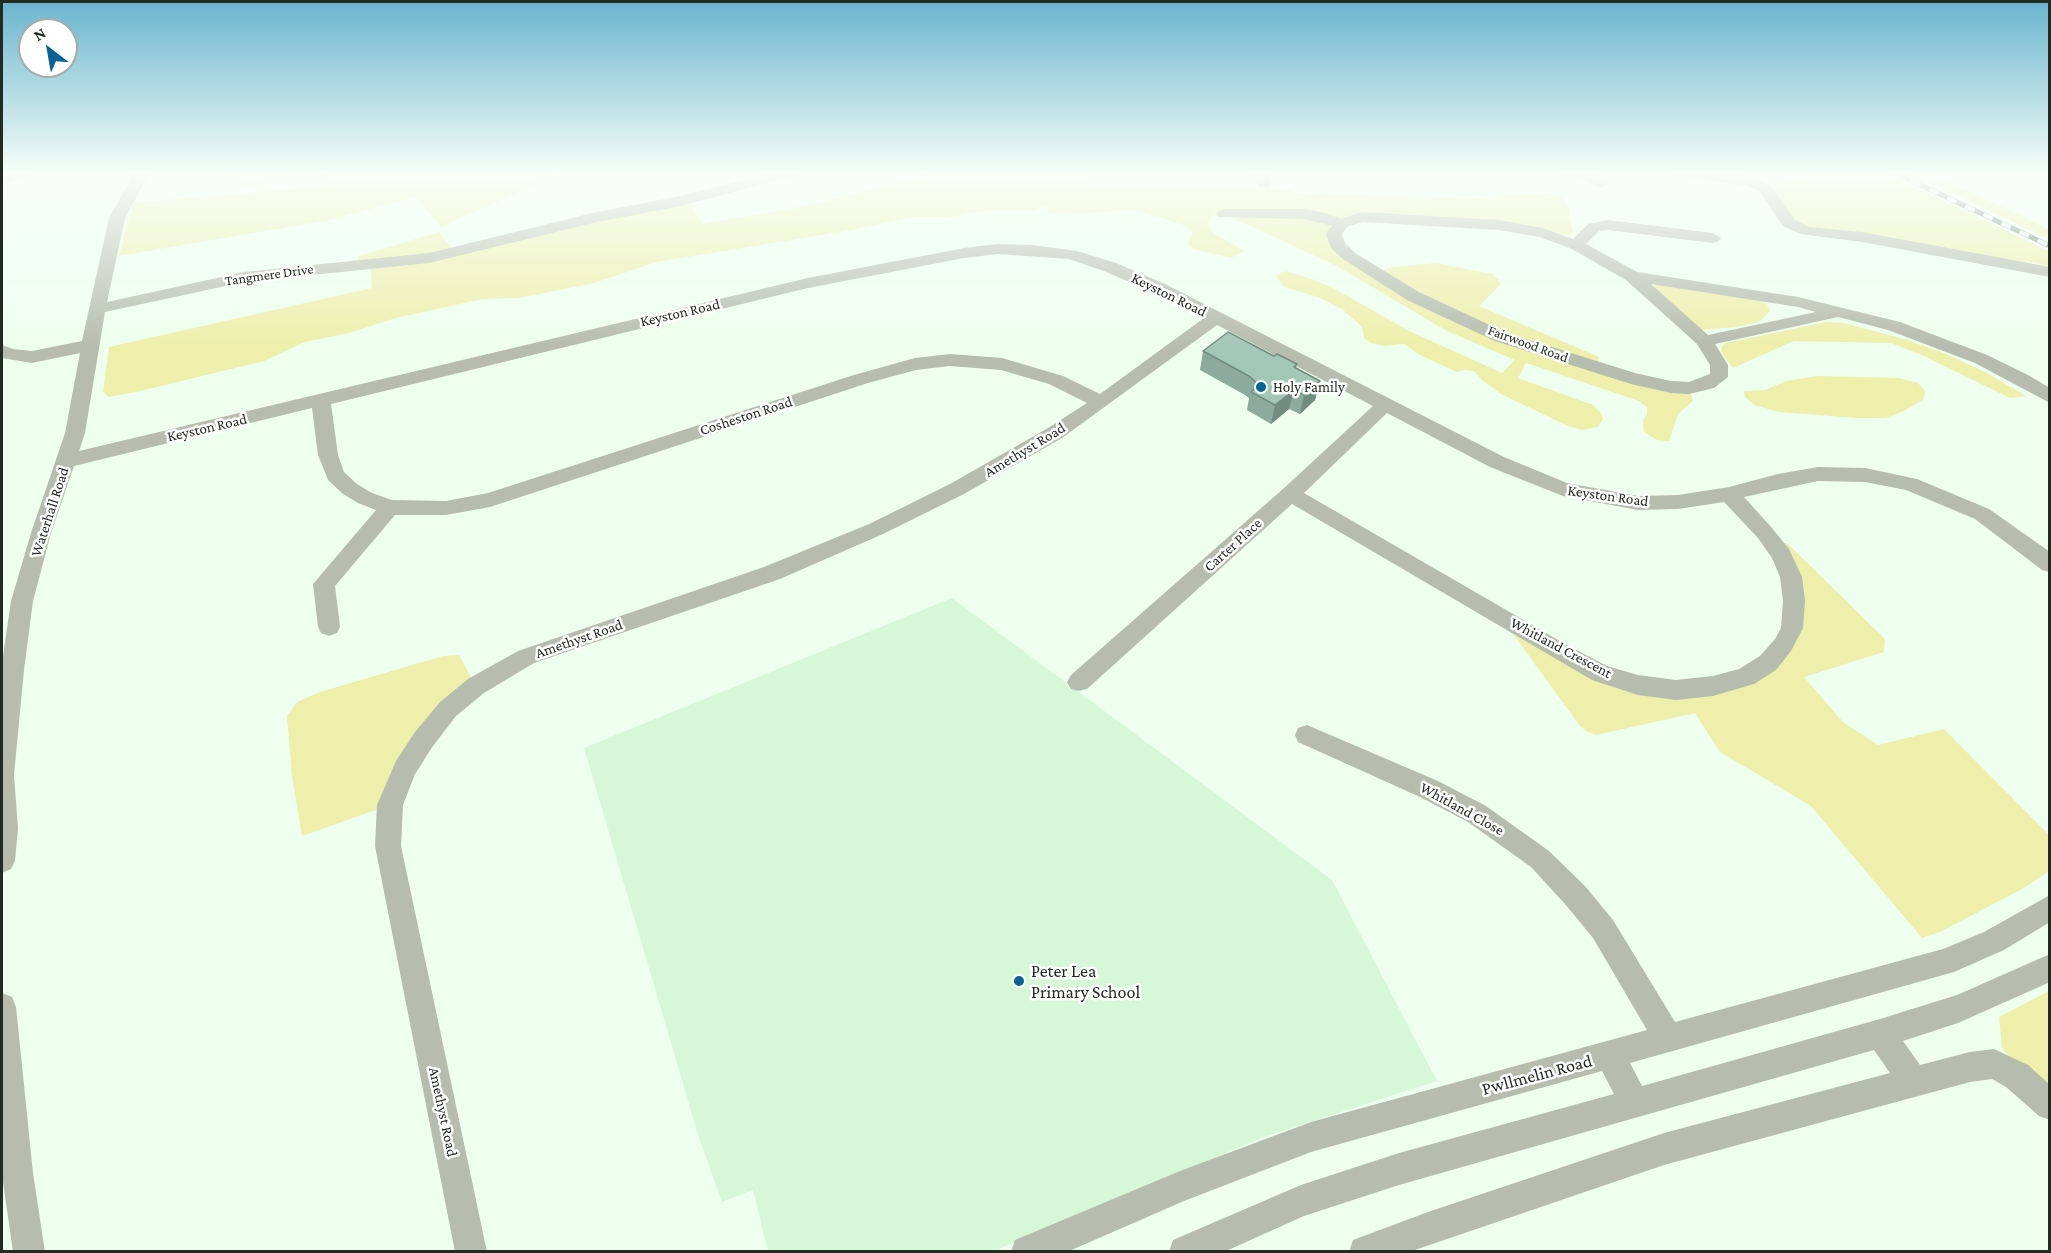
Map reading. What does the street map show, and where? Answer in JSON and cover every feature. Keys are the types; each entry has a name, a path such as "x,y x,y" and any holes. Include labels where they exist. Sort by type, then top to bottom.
{"street":[{"name":"Waterhall Road","path":"2,861 5,828 2,775 12,670 22,601 41,533 67,461 83,398 97,309 114,230"},
{"name":"Tangmere Drive","path":"97,309 244,277 429,258 542,230"},
{"name":"Fairwood Road","path":"1336,230 1334,234 1338,245 1368,269 1413,296 1466,322 1546,352 1631,378 1671,387 1689,388 1707,384 1719,377 1719,365 1704,341 1632,276 1576,245 1529,230"},
{"path":"1576,245 1591,230"},
{"path":"1652,230 1713,238"},
{"path":"1805,230 1862,237 2049,272"},
{"name":"Keyston Road","path":"67,461 808,283 934,258 998,249 1071,254 1110,267 1149,284 1497,462 1563,489 1638,503 1678,502 1729,494 1778,481 1818,474 1865,476 1910,484 1982,514 2049,564"},
{"name":"Fairwood Road","path":"1632,276 1798,302 1894,326 1934,339 2021,379 2049,397"},
{"name":"Fairwood Road","path":"1704,341 1838,312"},
{"name":"Amethyst Road","path":"471,1251 388,846 390,805 405,769 424,739 448,709 476,686 526,657 772,573 917,510 1020,455 1101,402 1215,318"},
{"path":"2,350 8,354 32,357 91,345"},
{"name":"Cosheston Road","path":"321,400 328,455 335,475 350,489 365,498 390,507 446,508 490,500 861,379 915,364 950,360 1002,364 1056,380 1101,402"},
{"name":"Carter Place","path":"1079,682 1290,494 1385,405"},
{"name":"Whitland Crescent","path":"1290,494 1600,673 1638,685 1676,690 1713,686 1746,677 1768,663 1783,645 1792,628 1794,601 1791,576 1765,533 1729,494"},
{"path":"329,627 324,584 390,507"},
{"name":"Whitland Close","path":"1307,735 1429,789 1477,814 1540,859 1575,895 1602,929 1669,1040"},
{"name":"Pwllmelin Road","path":"1027,1251 1180,1187 1311,1137 1669,1040 1944,962 1994,941 2049,907"},
{"path":"1185,1251 1301,1201 1399,1169 1634,1101 1880,1034 1958,1009 2019,983 2049,967"},
{"path":"2,1007 16,1173 29,1251"},
{"path":"1880,1034 1914,1082"},
{"path":"1609,1055 1634,1101"},
{"path":"1365,1251 1664,1149 1970,1067 1994,1065 2018,1076 2049,1105"}],"shaded area":[{"name":"Peter Lea Primary School","path":"952,598 1332,880 1437,1081 1264,1137 994,1251 768,1251 753,1190 722,1202 699,1138 584,748"}],"green space":[{"path":"126,230 268,230 119,256"},
{"path":"550,230 849,230 657,262 594,283 519,298 483,299 396,318 349,333 305,342 264,361 136,392 109,397 103,392 109,347 372,288 370,266 355,266 359,256 439,232 454,252"},
{"path":"1191,230 1211,230 1244,251 1231,258 1192,249 1188,243 1193,232"},
{"path":"1260,230 1341,230 1334,235 1374,273 1393,267 1435,263 1493,274 1501,284 1479,306 1599,357 1597,367 1689,388 1693,401 1678,414 1669,441 1657,440 1644,432 1643,421 1647,414 1647,407 1639,401 1526,363 1518,378 1593,405 1601,413 1603,419 1598,427 1582,430 1568,426 1501,394 1474,371 1457,372 1420,355 1404,344 1383,346 1371,343 1364,338 1362,327 1342,309 1318,297 1284,287 1277,278 1278,274 1285,271 1312,279 1337,290 1407,330 1502,373 1515,360 1447,331 1335,265"},
{"path":"1551,230 1573,230 1573,233 1567,235"},
{"path":"1812,230 2006,230 2049,251 2049,266 2025,261 2029,267"},
{"path":"2031,230 2049,230 2049,239"},
{"path":"1664,281 1756,298 1767,304 1770,311 1759,322 1737,327 1701,330 1653,286"},
{"path":"1826,322 1844,323 1907,340 1946,354 1989,374 2026,396 2010,398 1924,356 1891,343 1794,341 1733,368 1721,352 1722,346 1726,343"},
{"path":"1818,376 1899,378 1918,383 1925,391 1924,399 1886,418 1857,418 1779,412 1754,405 1745,397 1744,391 1765,390 1786,381"},
{"path":"1770,539 1788,544 1885,639 1884,652 1804,677 1843,722 1878,745 1944,729 2049,835 2049,871 2024,888 1940,932 1922,938 1811,806 1720,752 1695,713 1596,735 1588,732 1580,726 1500,616 1557,650 1676,690 1768,663 1794,601"},
{"path":"459,655 476,686 390,805 302,836 292,776 287,716 297,702 320,692 443,656"},
{"path":"2049,991 2049,1091 2014,1063 2002,1048 1999,1017"}],"building":[{"path":"1228,332 1274,356 1277,354 1297,364 1294,367 1320,381 1304,395 1294,390 1275,405 1251,392 1259,385 1249,376 1203,351"}],"railway":[{"path":"2017,230 2050,246"}],"place":[{"name":"Holy Family","path":"1261,387"},
{"name":"Peter Lea Primary School","path":"1019,981"}]}
